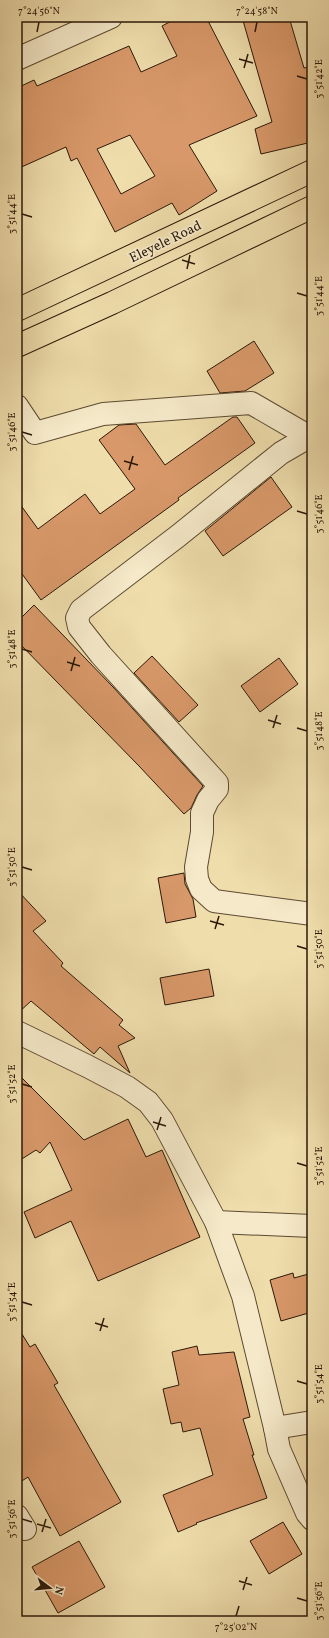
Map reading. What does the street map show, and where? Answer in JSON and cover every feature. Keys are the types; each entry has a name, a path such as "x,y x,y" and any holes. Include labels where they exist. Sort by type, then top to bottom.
{"main road":[{"name":"Eleyele Road","path":"17,310 312,171"},
{"path":"17,346 112,303 312,207"}],"street":[{"path":"17,59 96,20"},
{"path":"17,406 35,433 103,414 251,403 310,436"},
{"path":"310,436 281,453 178,536 81,610 77,618 79,627 101,655 218,783 217,789 208,800 202,812 202,832 196,866 197,879 201,889 214,901 312,914"},
{"path":"17,1032 127,1087 148,1102 162,1120 216,1222 243,1296 279,1449 312,1519"},
{"path":"216,1222 312,1226"},
{"path":"275,1428 312,1422"}],"building":[{"path":"179,17 206,17 257,116 189,145 217,191 179,215 172,203 115,232 77,158 71,161 66,147 17,169 17,88 34,80 37,86 129,46 141,72 177,56 162,26","holes":["130,135 155,176 121,194 97,149"]},
{"path":"242,17 289,17 304,68 312,66 312,142 261,154 255,129 272,122"},
{"path":"254,341 274,373 245,391 220,393 207,371"},
{"path":"233,417 237,417 255,443 178,498 179,500 41,600 17,567 17,500 38,529 85,494 100,514 135,489 99,440 119,425 136,424 165,465"},
{"path":"271,477 292,507 223,556 205,531"},
{"path":"34,605 113,687 203,786 191,808 184,814 17,641 17,622"},
{"path":"152,656 198,705 179,722 134,673"},
{"path":"279,658 298,684 260,712 241,686"},
{"path":"184,873 185,884 193,899 196,917 166,923 158,878"},
{"path":"17,890 46,921 33,931 63,963 61,966 123,1020 119,1025 135,1038 118,1046 130,1073 100,1047 94,1054 31,1001 17,1014"},
{"path":"209,969 214,996 165,1005 160,978"},
{"path":"17,1073 84,1140 128,1119 146,1157 162,1150 200,1237 98,1281 71,1221 35,1238 24,1212 72,1190 50,1142 40,1153 36,1150 17,1162"},
{"path":"293,1273 294,1278 312,1273 312,1312 281,1321 270,1280"},
{"path":"17,1326 30,1347 35,1344 58,1383 54,1385 121,1502 60,1536 28,1477 17,1484"},
{"path":"197,1346 199,1355 234,1352 250,1417 243,1419 254,1455 252,1455 267,1498 196,1523 197,1524 178,1532 163,1495 213,1475 200,1428 183,1432 181,1422 171,1424 163,1389 179,1385 172,1352"},
{"path":"283,1522 302,1554 269,1574 250,1541"},
{"path":"79,1541 105,1587 58,1613 32,1567"}]}
